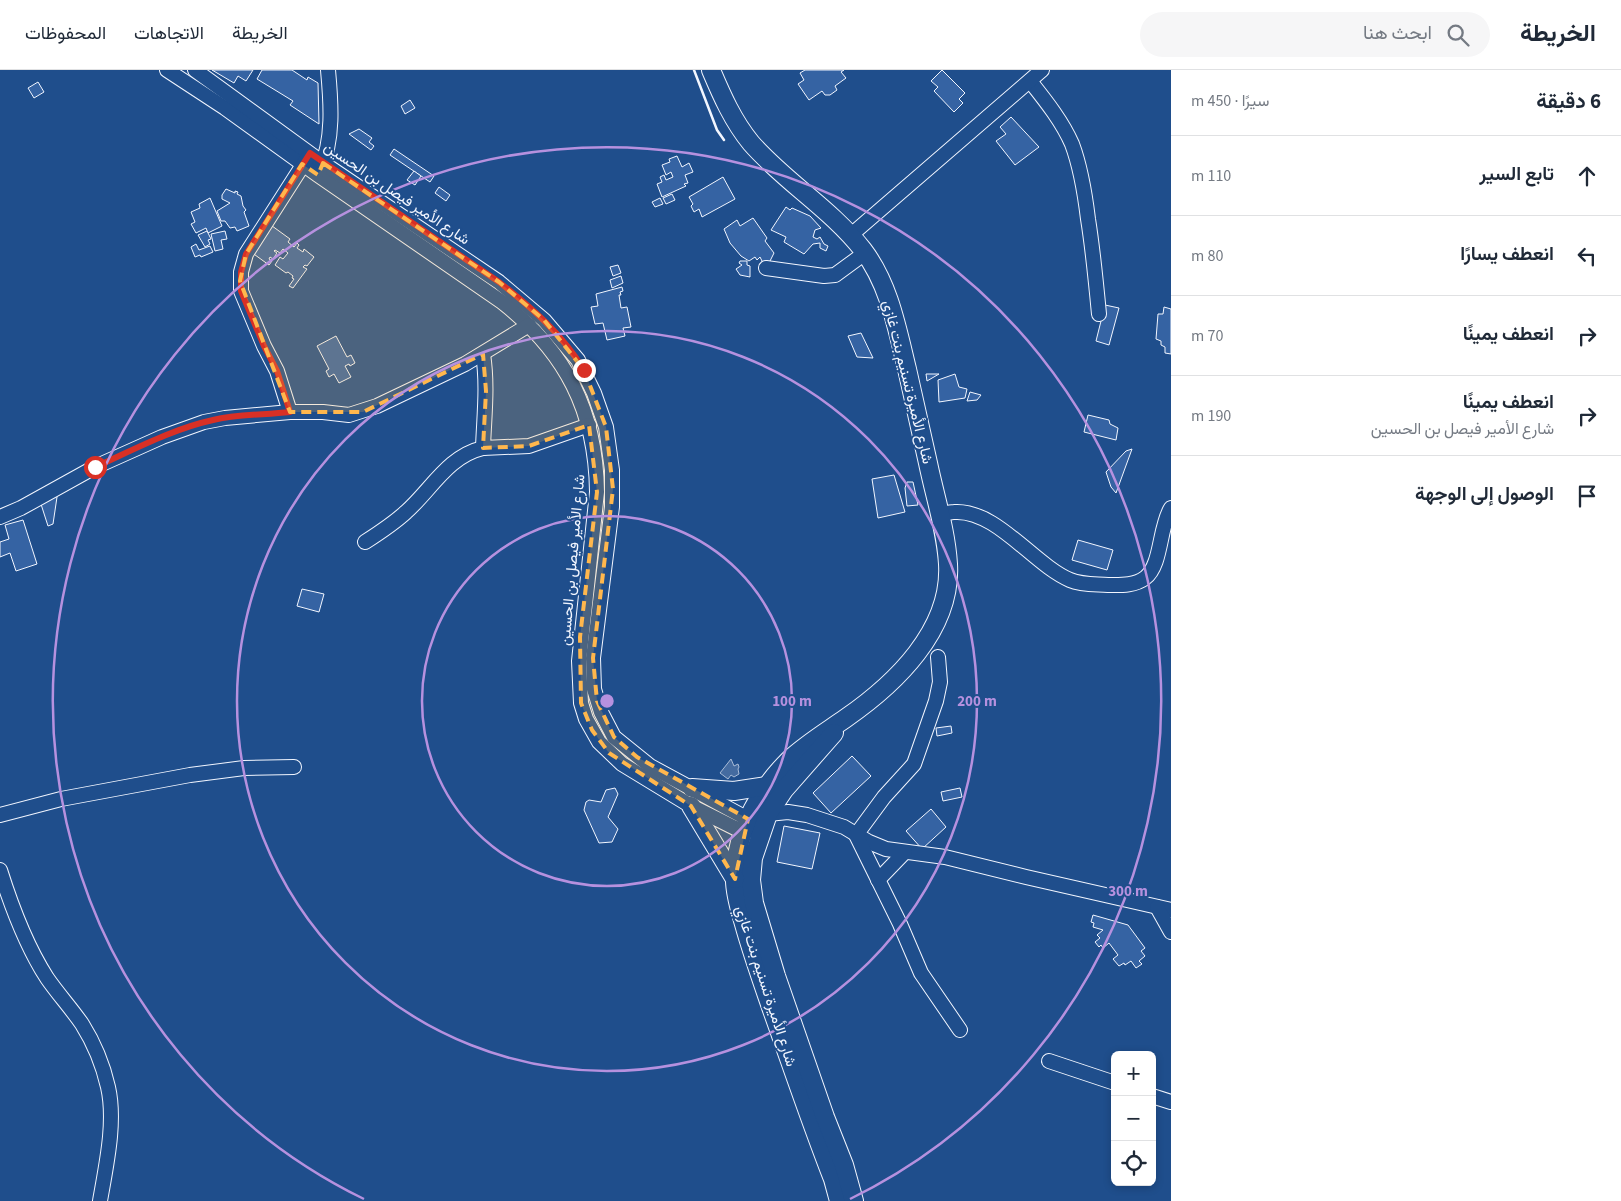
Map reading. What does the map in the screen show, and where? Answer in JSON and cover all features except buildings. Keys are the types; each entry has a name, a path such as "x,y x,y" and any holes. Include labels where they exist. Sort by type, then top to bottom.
{"main road":[{"name":"شارع الأميرة تسنيم بنت غازي","path":"712,70 725,103 738,125 754,146 851,235 865,253 882,282 896,326 944,533 948,575 944,600 934,627 923,645 896,676 847,718 784,790 768,814 751,830 751,880 756,911 776,976 825,1117 844,1165 854,1201"},
{"name":"شارع الأميرة تسنيم بنت غازي","path":"839,1201 833,1179 752,953 734,879 736,862 751,830 766,786 789,760 809,742 847,718"},
{"path":"692,788 734,791 766,786"},
{"path":"691,806 734,879"}],"street":[{"name":"شارع الأمير فيصل بن الحسين","path":"166,70 306,159"},
{"name":"شارع الأمير فيصل بن الحسين","path":"195,70 306,159 502,302 530,325 549,346 574,385 589,425 595,453 597,492 580,637 579,687 581,703 592,730 599,742 622,764 691,806 751,830"},
{"path":"320,169 327,149 330,114 328,70"},
{"path":"851,235 1042,70"},
{"path":"1030,81 1050,106 1071,143 1079,168 1085,194 1099,314"},
{"path":"290,412 277,371 264,346 241,291 240,281 246,254 306,159"},
{"name":"شارع الأمير فيصل بن الحسين","path":"320,169 499,282 544,320 584,370 606,427 613,489 593,658 593,676 597,702 605,723 614,737 622,744 650,766 692,788 751,830"},
{"path":"766,268 824,276 835,275 843,271 865,253"},
{"path":"0,517 21,508 95,467 162,437 196,425 225,418 290,412 349,414 363,412 428,383 483,354 530,325"},
{"path":"483,354 486,370 483,448"},
{"path":"365,542 406,512 445,469 472,451 483,448 528,446 589,425"},
{"path":"939,515 954,512 967,513 985,520 1059,574 1075,582 1129,585 1144,578 1150,572 1155,562 1164,523 1171,508"},
{"path":"856,835 884,797 914,764 936,701 940,682 938,657"},
{"path":"0,815 61,799 190,775 244,768 294,767"},
{"path":"768,814 788,812 807,815 844,827 856,835 886,849 944,856 1164,909 1171,932"},
{"path":"856,835 900,924 921,973 960,1030"},
{"path":"878,880 905,852"},
{"path":"0,870 15,913 34,955 47,978 82,1025 98,1057 106,1081 111,1120 100,1201"},
{"path":"1050,1061 1111,1082"},
{"path":"1156,1097 1171,1102"}],"highlighted area":[{"path":"323,163 499,282 544,320 584,370 606,427 613,489 593,658 597,701 614,737 637,757 748,819 735,879 691,806 609,753 592,730 581,703 580,637 597,492 589,425 529,446 483,448 486,391 483,354 363,412 290,412 240,281 246,254 302,164 318,175"}],"water":[{"path":"731,759 734,766 738,764 739,774 734,777 731,775 728,779 720,773"}],"wall":[{"path":"694,70 717,130 724,140"}],"route":[{"path":"95,467 162,437 204,422 225,418 290,412 277,371 264,346 241,291 240,281 246,254 310,153 323,164 499,282 544,320 569,348 584,370"}]}
